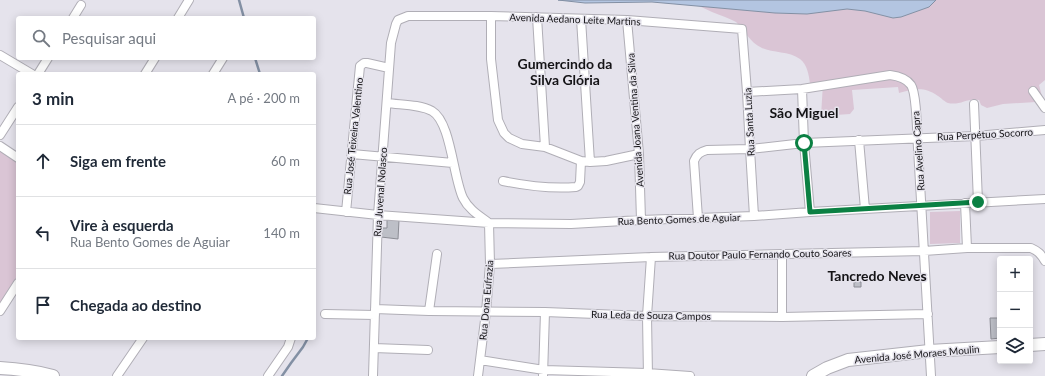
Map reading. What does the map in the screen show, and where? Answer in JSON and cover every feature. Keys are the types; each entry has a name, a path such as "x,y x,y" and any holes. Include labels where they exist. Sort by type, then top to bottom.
{"main road":[{"path":"1033,345 1045,344"},
{"name":"Avenida José Moraes Moulin","path":"813,376 827,368 848,360 929,351 997,347"},
{"path":"0,368 39,372 53,376"}],"street":[{"path":"179,16 189,0"},
{"path":"73,16 81,5"},
{"name":"Avenida Aedano Leite Martins","path":"408,16 491,16 627,20 742,29"},
{"name":"Rua Juvenal Nolasco","path":"373,376 378,215 391,42 398,20 408,16"},
{"path":"491,16 491,59 498,120 504,133 509,138 516,142 545,147 581,161 590,162 638,154"},
{"path":"537,17 545,147"},
{"path":"581,19 590,162"},
{"name":"Avenida Joana Ventina da Silva","path":"627,20 642,220"},
{"name":"Rua Santa Luzia","path":"742,29 748,92 754,216"},
{"path":"0,55 29,72"},
{"path":"39,72 47,60"},
{"path":"146,72 154,60"},
{"path":"214,72 222,60"},
{"name":"Rua José Teixeira Valentino","path":"346,212 360,66 367,63 389,68"},
{"name":"Rua Avelino Capra","path":"802,89 890,75 899,76 911,85 914,93 922,206 931,376"},
{"path":"748,92 802,89 804,143 810,212"},
{"path":"1033,91 1045,108"},
{"path":"387,103 426,108 436,113 446,133 460,190 464,199 471,210 489,224"},
{"path":"974,104 978,202"},
{"path":"0,136 16,110"},
{"name":"Rua Perpétuo Socorro","path":"698,218 694,161 701,152 707,150 750,149 804,143 859,140 976,136 1045,130"},
{"path":"859,140 865,209"},
{"path":"0,146 16,157"},
{"path":"352,154 453,163"},
{"path":"503,181 537,187 576,187 580,182 581,161"},
{"name":"Rua Bento Gomes de Aguiar","path":"316,208 489,224 572,224 754,216 1045,199"},
{"path":"965,203 967,248"},
{"name":"Rua Dona Eufrazia","path":"478,376 490,264 489,224"},
{"name":"Rua Doutor Paulo Fernando Couto Soares","path":"490,264 651,257 924,251 967,248 1031,248 1038,251 1045,260"},
{"path":"429,311 437,254"},
{"path":"782,254 782,317"},
{"path":"648,375 647,316 651,257"},
{"path":"0,311 16,286"},
{"name":"Rua Leda de Souza Campos","path":"325,314 429,311 545,312 647,316 782,317 928,314"},
{"path":"544,373 545,312"},
{"path":"117,376 142,340"},
{"path":"268,376 288,347 290,340"},
{"path":"374,348 428,350"},
{"path":"480,360 544,373 690,376"}],"shaded area":[{"path":"936,0 1045,0 1045,80 1039,85 1043,100 1036,102 1003,104 987,108 981,105 979,100 975,99 952,104 948,103 933,93 919,89 899,93 898,87 852,90 854,109 850,114 821,116 823,83 810,84 807,70 800,59 796,56 771,51 758,46 736,22 699,6 775,13 807,14 847,9 865,11 893,18 901,17 929,7"},
{"path":"0,150 16,160 16,278 0,303"},
{"path":"960,211 960,243 930,244 930,212"}],"water":[{"path":"558,0 936,0 929,7 901,17 893,18 865,11 847,9 807,14 775,13 652,2 585,3"}],"building":[{"path":"387,219 399,220 398,239 381,237 381,228 387,228"},
{"path":"854,282 861,282 861,287 854,287"},
{"path":"990,318 997,318 997,338 991,339"}],"waterway":[{"path":"239,0 243,16"},
{"path":"256,60 259,72"},
{"path":"282,376 307,340"}],"district":[{"name":"Gumercindo da Silva Glória","path":"565,72"},
{"name":"São Miguel","path":"804,113"},
{"name":"Tancredo Neves","path":"877,276"}],"route":[{"path":"804,143 810,212 978,202"}]}
